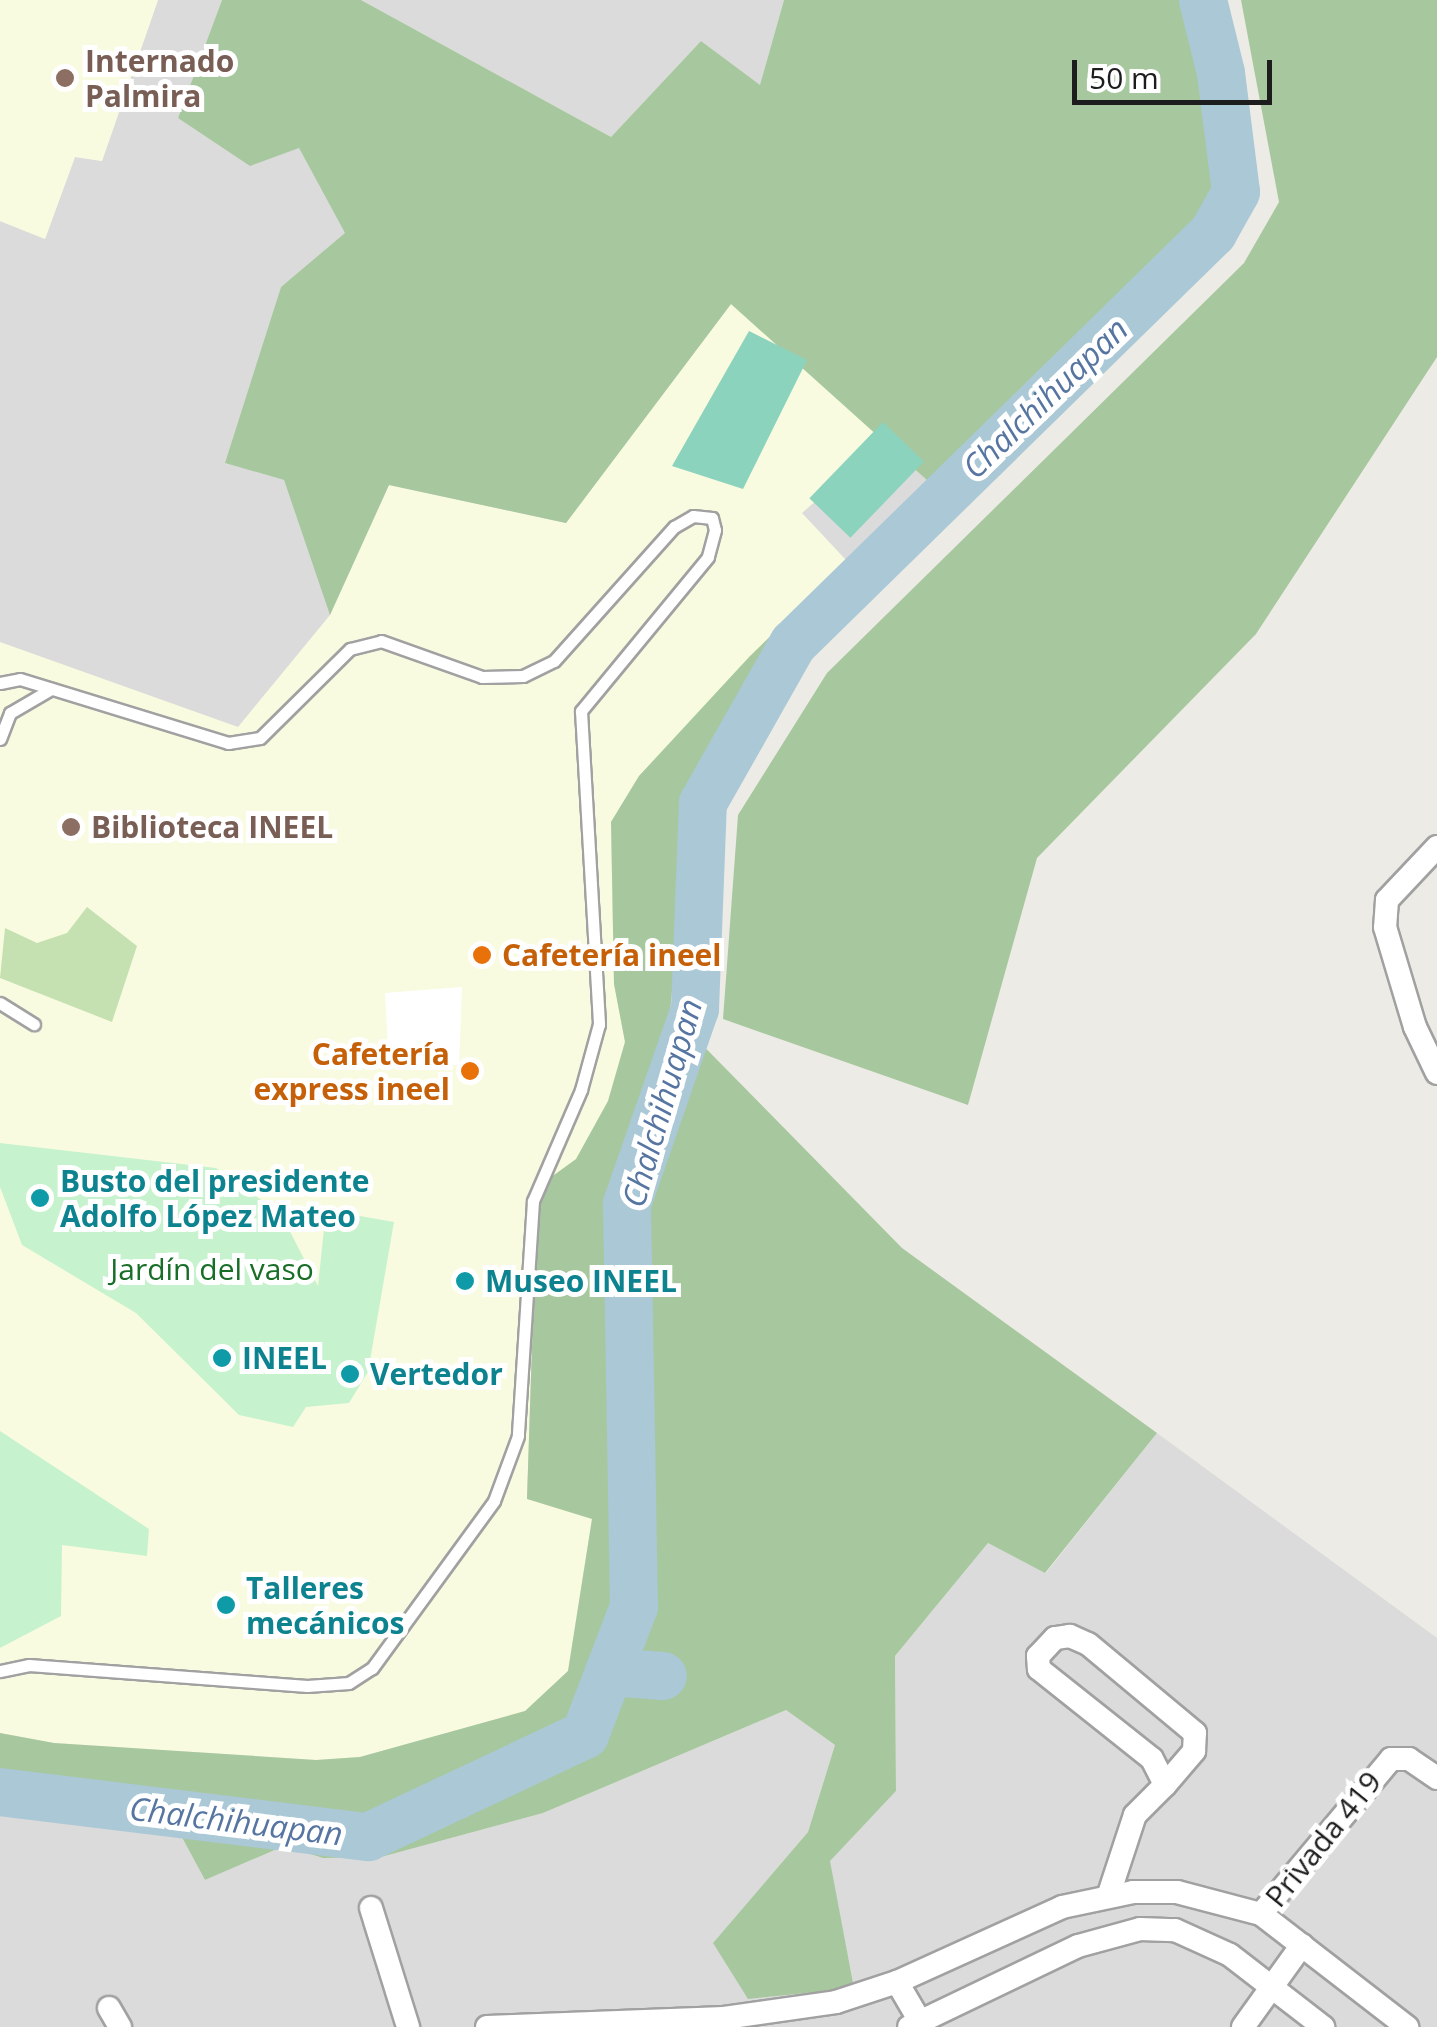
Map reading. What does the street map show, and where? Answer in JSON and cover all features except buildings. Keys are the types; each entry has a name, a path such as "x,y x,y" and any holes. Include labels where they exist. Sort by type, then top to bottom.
{"street":[{"path":"1437,847 1387,900 1386,927 1415,1027 1437,1074"},
{"path":"1108,1897 1135,1815 1164,1785 1194,1751 1196,1734 1088,1644 1070,1636 1055,1638 1038,1656 1039,1669 1152,1759 1164,1785"},
{"name":"Privada 419","path":"1261,1914 1391,1759 1409,1759 1437,1778"},
{"path":"487,2027 724,2018 836,2002 898,1982 1062,1906 1108,1897 1177,1892 1261,1914 1407,2027"},
{"path":"371,1908 408,2027"},
{"path":"898,1982 915,2025 1078,1946 1140,1929 1175,1930 1230,1955 1322,2027"},
{"path":"1243,2027 1302,1946"}],"lane":[{"path":"0,683 20,679 228,743 260,738 350,649 366,645 381,642 482,677 524,676 554,661 674,527 693,516 712,518 715,530 708,557 582,711 598,1024 581,1090 533,1200 518,1436 494,1501 372,1668 349,1683 306,1686 29,1665 0,1671"},
{"path":"0,739 10,713 51,689"},
{"path":"0,1004 34,1024"}],"shaded area":[{"name":"Internado Palmira","path":"0,0 158,0 102,161 75,157 45,239 0,221"},
{"path":"158,0 222,0 178,118 299,148 346,234 281,287 226,463 284,480 331,613 389,485 731,304 929,482 750,656 639,776 611,822 614,984 625,1041 536,1223 528,1499 491,1723 360,1757 0,1733 0,221 45,239 75,157 102,161"},
{"path":"361,0 784,0 760,86 701,41 611,137"},
{"path":"731,304 884,441 802,513 846,560 639,776 611,822 614,984 625,1041 608,1101 576,1160 543,1184 536,1223 527,1498 592,1518 568,1671 526,1711 360,1757 316,1760 54,1743 0,1733 0,642 238,727 330,615 389,485 566,523"},
{"path":"1157,1433 1437,1638 1437,2027 0,2027 0,1814 104,1815 178,1830 205,1880 284,1846 323,1858 381,1857 543,1813 786,1710 835,1745 808,1832 713,1943 854,1987 829,1861 896,1791 895,1656 988,1543 1046,1573"}],"green space":[{"path":"222,0 361,0 611,137 701,41 760,85 784,0 1210,0 1236,192 1207,240 874,575 727,771 693,838 683,879 670,1012 902,1248 1157,1433 1045,1573 988,1543 895,1656 896,1791 830,1861 854,1988 748,1999 713,1943 808,1832 835,1745 786,1710 543,1813 381,1857 323,1858 284,1846 205,1880 178,1830 104,1815 0,1814 0,1733 54,1743 316,1760 360,1757 525,1711 568,1671 592,1519 527,1499 536,1223 543,1183 576,1159 608,1101 625,1042 614,984 611,822 639,776 750,656 929,482 731,304 566,523 389,485 330,615 284,480 225,463 281,287 345,233 299,148 250,166 178,118"},
{"path":"1241,0 1437,0 1437,357 1256,634 1037,858 968,1105 723,1019 738,815 827,673 1244,263 1279,202"},
{"path":"749,331 807,360 743,489 672,466"},
{"path":"883,422 924,462 850,538 809,498"},
{"path":"87,907 137,946 112,1022 0,978 5,928 37,943 67,933"},
{"name":"Jardín del vaso","path":"0,1143 216,1168 281,1214 318,1286 326,1210 394,1222 368,1372 349,1403 306,1407 293,1427 239,1415 136,1313 22,1245 0,1187"},
{"path":"0,1431 149,1529 147,1556 62,1545 61,1616 0,1648"}],"pier":[{"path":"462,987 459,1065 389,1064 385,993"}],"waterway":[{"name":"Chalchihuapan","path":"0,1792 368,1837 585,1735 634,1607 627,1204 695,1009 703,803 793,644 1213,233 1236,192 1221,73 1203,0"},
{"path":"609,1672 663,1676"}],"place":[{"name":"Internado Palmira","path":"65,78"},
{"name":"Biblioteca INEEL","path":"71,827"},
{"name":"Cafetería ineel","path":"482,955"},
{"name":"Cafetería express ineel","path":"470,1071"},
{"name":"Busto del presidente Adolfo López Mateo","path":"40,1198"},
{"name":"Museo INEEL","path":"465,1281"},
{"name":"INEEL","path":"222,1358"},
{"name":"Vertedor","path":"350,1374"},
{"name":"Talleres mecánicos","path":"226,1605"}]}
